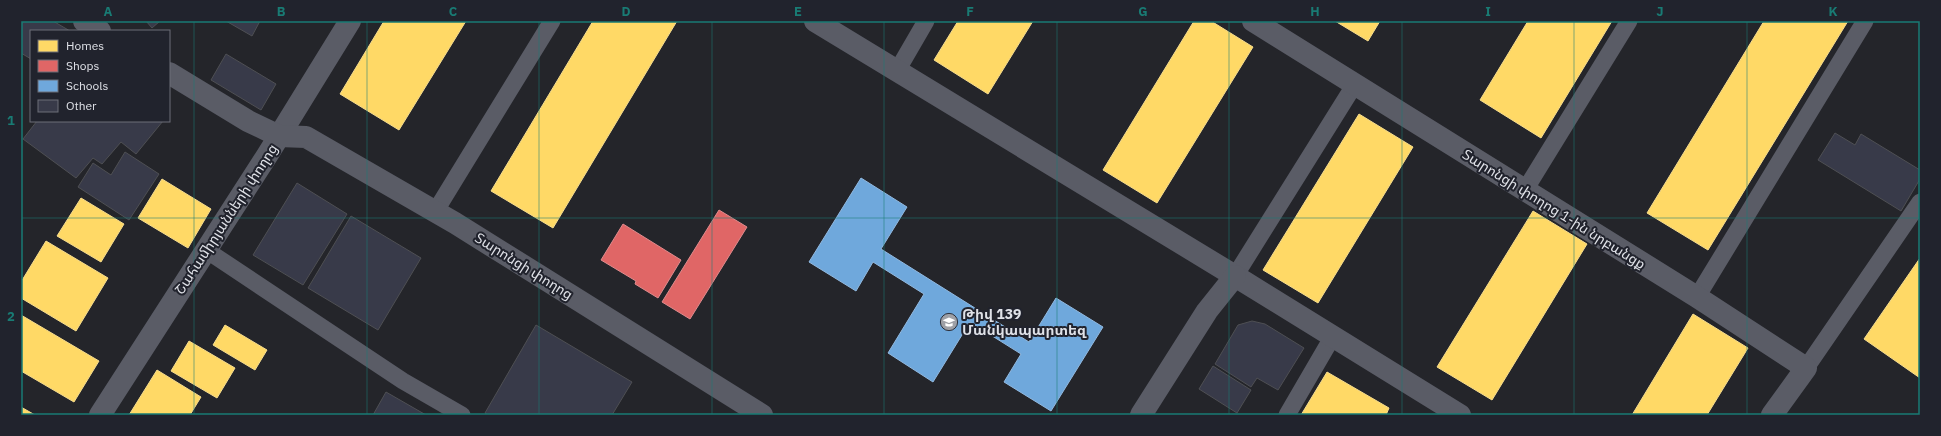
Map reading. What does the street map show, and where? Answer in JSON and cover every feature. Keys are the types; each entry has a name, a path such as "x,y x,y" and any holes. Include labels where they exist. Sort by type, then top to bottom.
{"street":[{"path":"84,21 98,30"},
{"name":"Շահամիրյանների փողոց","path":"100,415 279,136 350,21"},
{"path":"815,21 1235,276 1460,415"},
{"name":"Տարոնցի փողոց 1-ին նրբանցք","path":"1253,21 1697,297 1806,368"},
{"path":"170,74 248,121 279,136"},
{"name":"Տարոնցի փողոց","path":"279,136 306,137 435,212 762,415"},
{"path":"1141,415 1207,311 1235,276"},
{"path":"1772,415 1806,368"}],"lane":[{"path":"435,212 552,21"},
{"path":"897,71 926,21"},
{"path":"1525,190 1629,21"},
{"path":"1697,297 1866,21"},
{"path":"1235,276 1355,84"},
{"path":"1806,368 1920,202"},
{"path":"206,250 403,381 462,415"},
{"path":"1287,415 1333,336"}],"building: Homes":[{"path":"384,21 466,21 399,130 340,94"},
{"path":"593,21 677,21 553,228 491,191"},
{"path":"958,21 1033,21 988,94 934,60"},
{"path":"1194,21 1211,21 1253,47 1157,203 1103,170"},
{"path":"1335,21 1380,21 1368,41"},
{"path":"1528,21 1612,21 1541,138 1480,100"},
{"path":"1764,21 1848,21 1708,250 1647,213"},
{"path":"1359,114 1413,147 1318,303 1263,270"},
{"path":"162,179 211,209 188,248 138,218"},
{"path":"81,198 124,224 101,262 57,236"},
{"path":"1533,211 1587,244 1492,400 1437,367"},
{"path":"46,241 108,278 76,331 21,298 21,282"},
{"path":"1920,258 1920,378 1864,339"},
{"path":"1693,314 1748,348 1707,415 1632,415"},
{"path":"21,315 99,361 74,402 21,371"},
{"path":"225,325 267,350 255,370 213,345"},
{"path":"189,341 235,368 217,398 171,371"},
{"path":"157,370 201,397 190,415 129,415"},
{"path":"1327,372 1389,408 1386,415 1301,415"},
{"path":"21,407 35,415 21,415"}],"building: Shops":[{"path":"719,210 747,227 690,319 662,302"},
{"path":"623,224 681,260 658,298 635,284 636,281 601,260"}],"building: Schools":[{"path":"861,178 907,207 881,249 1029,342 1056,298 1103,327 1051,411 1004,382 1021,354 970,322 933,382 888,353 924,294 873,262 856,291 809,262"}],"building: Other":[{"path":"24,21 53,21 68,30 30,30 30,58 21,53 21,25"},
{"path":"146,21 160,21 152,28"},
{"path":"226,21 260,21 252,36"},
{"path":"226,54 276,84 261,110 211,80"},
{"path":"36,122 162,122 136,154 121,142 102,164 93,158 76,178 23,139"},
{"path":"1835,133 1855,145 1861,134 1920,170 1920,179 1901,211 1818,160"},
{"path":"125,152 159,174 129,220 78,187 93,163 111,175"},
{"path":"297,183 347,214 303,285 253,255"},
{"path":"351,216 421,258 378,330 308,288"},
{"path":"1252,321 1265,324 1304,348 1278,390 1257,378 1251,387 1215,364 1238,325"},
{"path":"536,325 632,382 612,415 488,415 485,413"},
{"path":"1213,366 1251,390 1237,413 1199,389"},
{"path":"386,392 426,415 373,415"}],"place":[{"name":"Թիվ 139 Մանկապարտեզ","path":"949,322"}]}
